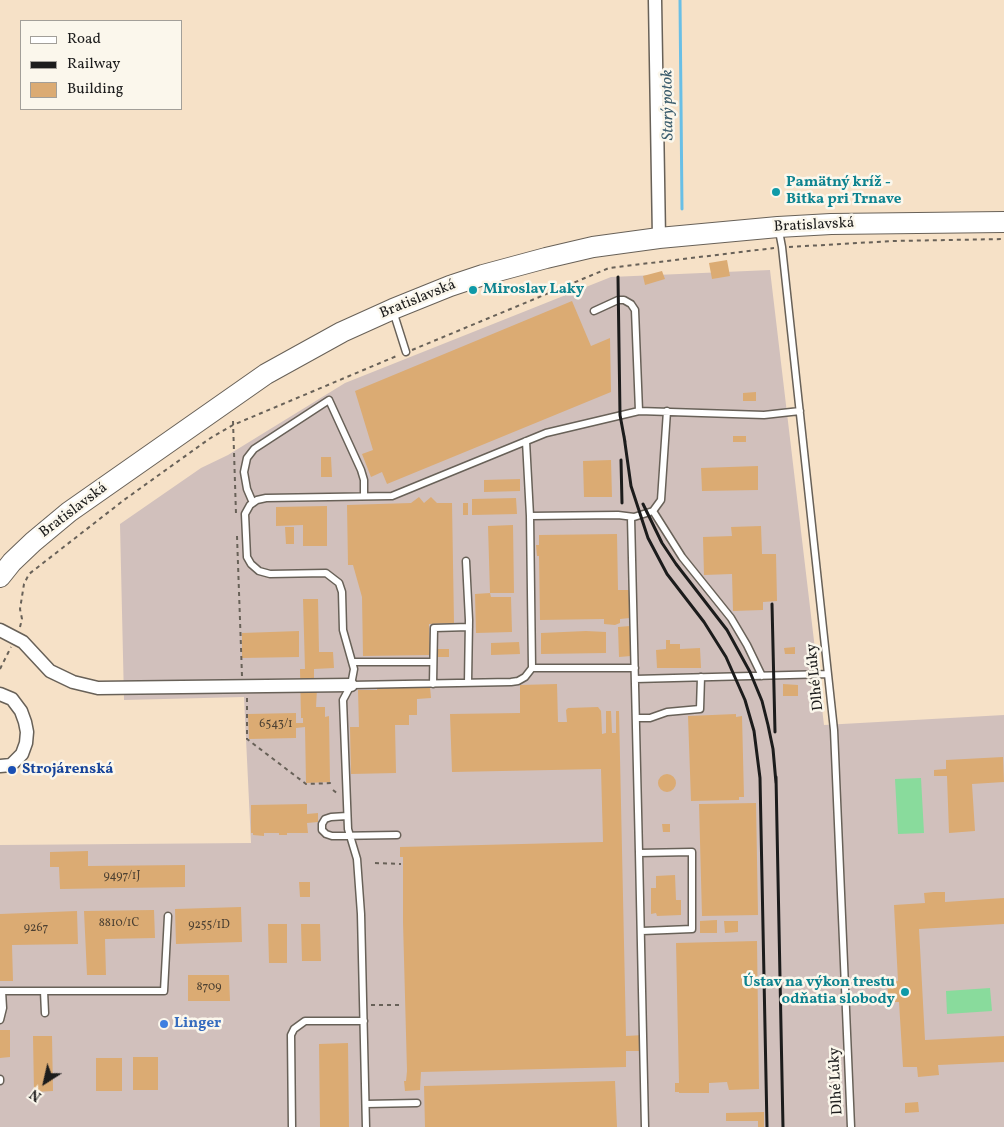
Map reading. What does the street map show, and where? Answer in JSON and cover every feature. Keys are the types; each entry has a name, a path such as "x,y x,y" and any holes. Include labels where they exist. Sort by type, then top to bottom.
{"main road":[{"name":"Bratislavská","path":"0,577 32,542 69,512 266,374 327,340 393,309 450,286 518,265 593,248 659,238 778,227 1004,222"}],"street":[{"path":"655,0 659,238"},
{"path":"0,630 23,642 50,671 73,682 98,688 351,685"},
{"path":"0,694 12,699 25,722 27,732 22,754 11,765 0,766"}],"lane":[{"name":"Dlhé Lúky","path":"778,227 782,247 834,730 851,1127"},
{"path":"594,311 618,300 624,300 631,304 635,310 639,410"},
{"path":"393,309 406,352"},
{"path":"254,503 247,489 244,472 247,458 254,449 329,400 362,470 364,496"},
{"path":"366,1127 361,914 357,859 350,836 347,816 343,700 351,685 354,669 343,630 342,592 339,584 326,573 270,574 259,571 251,564 247,556 245,514 250,505 257,500 266,498 392,496 546,433 639,410 764,415 800,411"},
{"path":"530,516 631,517 653,511 661,500 667,411"},
{"path":"351,685 518,681 526,677 532,668 530,516 526,441"},
{"path":"653,511 682,557 731,618 762,676"},
{"path":"631,517 645,1127"},
{"path":"466,561 469,627 468,683"},
{"path":"433,684 434,628 469,627"},
{"path":"352,662 433,662"},
{"path":"532,668 635,668"},
{"path":"635,679 828,674"},
{"path":"636,718 650,718 666,712 700,709 700,677"},
{"path":"347,816 325,819 322,824 322,830 332,836 397,835"},
{"path":"639,853 692,852 692,929 642,931"},
{"path":"0,1020 3,1008 1,991 164,991 168,916"},
{"path":"44,991 45,1013"},
{"path":"292,1127 291,1036 294,1030 306,1021 364,1021"},
{"path":"366,1104 417,1103"}],"path":[{"path":"678,258 782,247 893,241 1004,239"},
{"path":"232,421 236,513"},
{"path":"237,533 242,680"},
{"path":"0,669 12,645"},
{"path":"246,693 248,739 306,784 333,783"},
{"path":"333,790 341,797"},
{"path":"376,862 401,864"},
{"path":"363,1005 404,1005"}],"shaded area":[{"path":"770,270 824,725 1004,715 1004,1127 0,1127 0,845 251,843 244,697 124,700 120,524 201,468 228,455 345,383 611,277"}],"green space":[{"path":"921,778 924,833 898,834 895,779"},
{"path":"990,988 992,1011 947,1014 946,991"}],"building":[{"path":"727,260 730,276 712,279 709,263"},
{"path":"662,271 665,279 645,285 643,276"},
{"path":"572,301 591,346 610,338 611,392 387,484 382,472 371,477 362,454 373,450 355,391"},
{"path":"756,392 756,401 743,401 743,393"},
{"path":"733,436 746,436 746,442 733,442"},
{"path":"321,457 331,457 332,477 321,477"},
{"path":"611,460 612,497 584,497 583,461"},
{"path":"758,466 758,490 702,491 701,468"},
{"path":"520,479 520,491 484,492 484,480"},
{"path":"419,497 424,503 431,497 437,503 452,503 454,623 429,624 430,655 363,656 362,597 353,565 348,565 347,505 411,503"},
{"path":"516,498 517,514 472,515 472,499"},
{"path":"463,503 468,503 468,515 463,515"},
{"path":"327,506 327,546 303,546 303,525 276,526 276,507"},
{"path":"513,525 514,593 490,593 488,526"},
{"path":"761,526 762,554 776,554 777,601 763,602 763,610 733,611 732,574 704,575 703,537 732,536 731,527"},
{"path":"285,527 294,527 294,544 286,544"},
{"path":"617,534 618,590 629,590 630,618 620,619 620,623 615,625 604,624 604,619 540,620 539,556 537,556 536,545 539,545 539,535"},
{"path":"490,593 491,597 511,597 512,632 476,633 475,594"},
{"path":"303,599 318,599 319,652 333,652 334,668 314,669 314,681 317,689 316,707 325,707 325,717 329,716 330,782 306,783 305,727 296,728 296,738 249,739 248,714 296,713 296,723 303,723 303,718 301,718 300,669 305,669"},
{"path":"630,626 631,656 619,657 618,627"},
{"path":"299,631 299,657 242,658 242,633"},
{"path":"606,632 606,653 541,654 541,633"},
{"path":"666,640 670,640 670,644 680,644 680,649 700,648 701,668 657,668 656,650 666,649"},
{"path":"519,642 520,654 491,655 491,643"},
{"path":"795,647 795,654 785,654 784,648"},
{"path":"437,649 449,649 449,657 437,657"},
{"path":"557,684 558,722 567,722 566,710 568,708 598,707 601,711 602,734 606,733 606,711 611,711 612,733 616,733 616,711 619,711 626,1036 644,1035 644,1051 626,1051 626,1067 421,1072 420,1090 405,1091 404,1081 406,1081 407,1071 403,857 400,857 400,847 603,842 601,769 452,772 450,714 520,713 520,685"},
{"path":"783,684 798,685 798,696 783,696"},
{"path":"430,687 431,698 417,699 417,715 409,715 409,725 395,725 396,773 351,774 350,727 359,727 358,690"},
{"path":"736,714 736,717 742,716 744,797 739,797 739,800 691,801 688,716"},
{"path":"1003,757 1004,782 972,784 975,831 949,833 947,776 934,776 934,770 946,769 946,760"},
{"path":"667,774 673,777 676,783 673,789 667,792 661,789 658,783 661,777"},
{"path":"756,803 758,915 702,916 699,804"},
{"path":"307,804 307,814 318,813 318,822 307,823 308,833 279,835 279,833 264,833 264,836 251,833 251,805"},
{"path":"662,824 670,824 670,832 663,832"},
{"path":"88,851 88,866 185,865 185,887 60,889 59,867 50,867 50,852"},
{"path":"675,875 676,900 681,900 681,915 657,916 656,913 651,914 651,888 656,888 656,876"},
{"path":"299,882 310,882 310,897 300,897"},
{"name":"Ústav na výkon trestu odňatia slobody","path":"945,892 945,902 1004,898 1004,924 919,929 925,1040 1004,1036 1004,1062 938,1065 939,1075 918,1077 917,1067 903,1067 899,1002 889,1002 887,982 898,981 894,905 925,903 924,893"},
{"path":"241,907 242,942 176,944 175,909"},
{"path":"154,910 155,938 105,939 106,975 87,975 84,911"},
{"path":"77,911 78,944 12,945 13,981 0,981 0,914"},
{"path":"717,920 717,933 700,933 700,921"},
{"path":"724,921 738,921 738,932 725,933"},
{"path":"268,924 287,924 287,963 269,963"},
{"path":"301,924 320,924 321,961 302,961"},
{"path":"757,941 759,1089 729,1090 727,1082 709,1083 709,1093 675,1092 675,1083 679,1083 676,943"},
{"path":"188,975 229,975 230,1001 188,1001"},
{"path":"0,1030 10,1030 10,1057 0,1058"},
{"path":"33,1036 52,1036 53,1091 34,1092"},
{"path":"348,1043 349,1127 320,1127 319,1044"},
{"path":"133,1057 158,1057 158,1090 133,1090"},
{"path":"96,1058 122,1058 122,1091 96,1091"},
{"path":"615,1081 617,1127 425,1127 424,1086"},
{"path":"918,1102 919,1112 905,1113 905,1103"},
{"path":"764,1112 764,1127 758,1127 758,1121 726,1121 726,1113"}],"waterway":[{"name":"Starý potok","path":"680,0 682,209"}],"railway":[{"path":"618,277 620,415 625,442"},
{"path":"624,436 631,486 648,538 667,574 704,622 726,657 745,700 754,731 760,778 767,1127"},
{"path":"621,460 622,503"},
{"path":"643,504 662,543 727,630 750,672 762,701 768,725 773,749 776,783"},
{"path":"772,604 775,732"},
{"path":"776,777 783,1127"}],"place":[{"name":"Pamätný kríž - Bitka pri Trnave","path":"776,192"},
{"name":"Miroslav Laky","path":"473,290"},
{"name":"Strojárenská","path":"12,770"},
{"name":"Ústav na výkon trestu odňatia slobody","path":"905,992"},
{"name":"Linger","path":"164,1024"}]}
